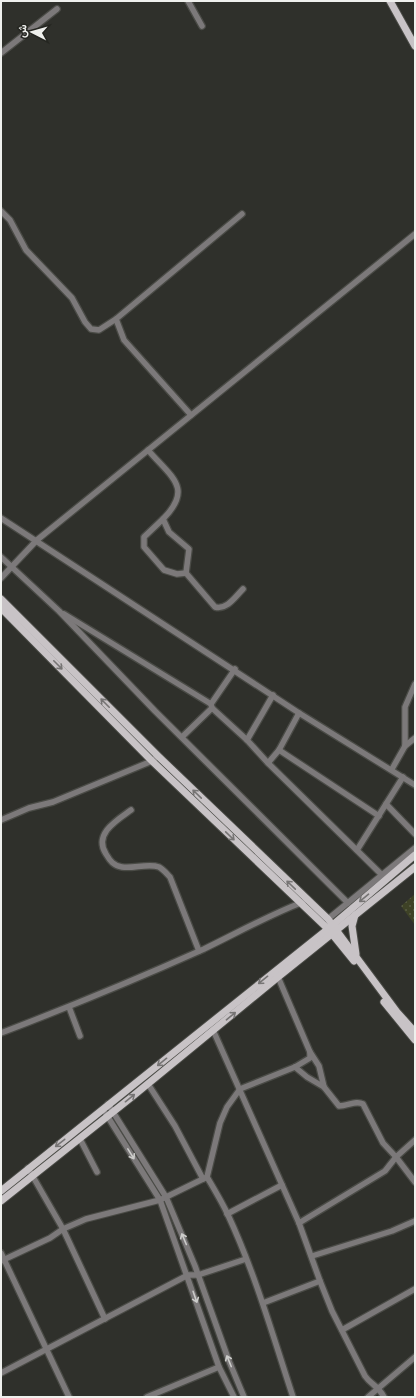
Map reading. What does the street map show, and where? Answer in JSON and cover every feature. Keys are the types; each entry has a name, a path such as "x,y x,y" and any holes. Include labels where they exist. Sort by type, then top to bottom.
{"main road":[{"path":"390,1 415,46"},
{"path":"1,599 155,759 307,900 356,957 415,1032"},
{"path":"1,608 300,903 331,927 396,1018 415,1040"},
{"path":"1,1191 331,927 415,855"},
{"path":"1,1201 80,1139 278,977 331,927 355,915 415,867"},
{"path":"355,915 352,926 356,957"}],"street":[{"path":"188,1 202,26"},
{"path":"1,53 57,10"},
{"path":"1,211 10,220 26,250 72,298 85,322 91,329 99,330 116,319 242,214"},
{"path":"1,578 37,540 415,234"},
{"path":"116,319 124,340 191,415"},
{"path":"148,450 178,487 178,498 176,505 144,537 144,547 164,570 177,574 186,573"},
{"path":"1,518 37,540 299,713 392,769 415,785"},
{"path":"163,519 169,532 189,549 186,573 215,607 221,609 226,606 243,589"},
{"path":"1,557 59,611 182,738 348,903"},
{"path":"59,611 212,706 382,875"},
{"path":"182,738 212,706 234,669"},
{"path":"405,746 406,707 415,684"},
{"path":"247,740 273,695"},
{"path":"268,763 279,750 299,713"},
{"path":"392,769 405,746 415,738"},
{"path":"279,750 379,816"},
{"path":"1,820 29,808 53,802 155,759"},
{"path":"358,850 403,777"},
{"path":"386,804 415,834"},
{"path":"132,810 109,827 102,838 104,850 112,863 120,867 158,867 170,877 199,951"},
{"path":"331,927 348,903 415,848"},
{"path":"1,1033 69,1007 199,951 307,900"},
{"path":"278,977 310,1052 319,1066 324,1087"},
{"path":"69,1007 80,1036"},
{"path":"213,1030 299,1223 320,1281 342,1330 365,1376 370,1382 379,1388 384,1397"},
{"path":"2,1261 50,1238 63,1229 100,1214 160,1200 205,1178 220,1123 227,1108 240,1089 295,1067 310,1058 310,1052"},
{"path":"295,1067 307,1077 324,1087 339,1106 346,1106 357,1102 364,1104 384,1143 415,1182"},
{"path":"148,1084 175,1126 227,1214 263,1303 293,1397"},
{"path":"105,1107 166,1197 198,1275 229,1361 244,1397"},
{"path":"110,1114 160,1200 188,1275 219,1367 234,1397"},
{"path":"80,1139 97,1172"},
{"path":"299,1223 385,1171 396,1157 415,1140"},
{"path":"28,1168 63,1229 105,1319"},
{"path":"227,1214 282,1185"},
{"path":"312,1256 392,1231 415,1221"},
{"path":"1,1253 2,1261 69,1397"},
{"path":"1,1373 188,1275 198,1275 246,1259"},
{"path":"263,1303 320,1281"},
{"path":"342,1330 415,1289"},
{"path":"368,1397 415,1357"},
{"path":"147,1397 219,1367"}],"green space":[{"path":"415,894 415,925 401,906"}]}
